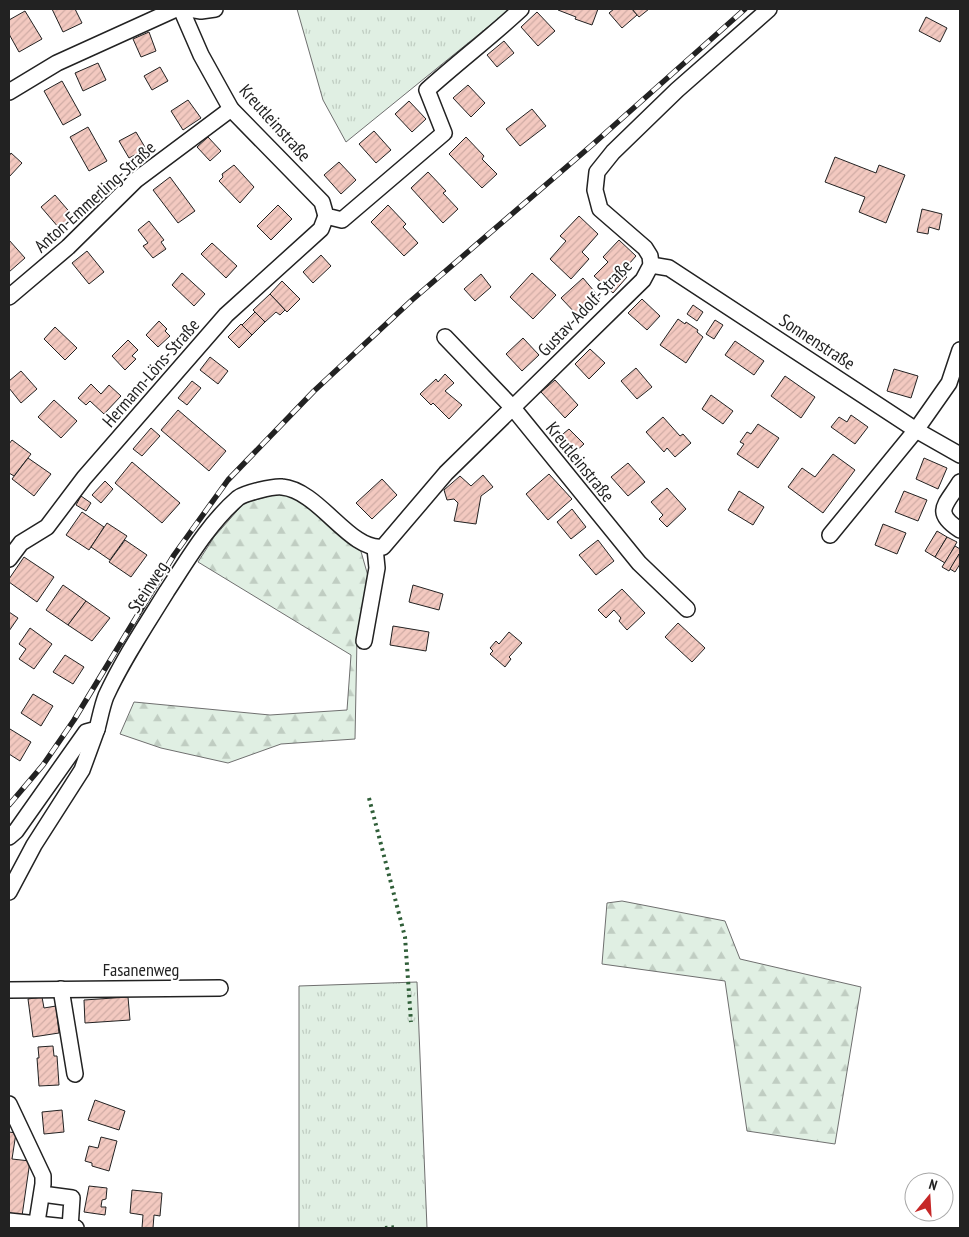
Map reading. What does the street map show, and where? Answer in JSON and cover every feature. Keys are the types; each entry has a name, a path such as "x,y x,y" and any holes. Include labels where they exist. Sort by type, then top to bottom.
{"street":[{"path":"9,92 57,63 176,9"},
{"name":"Kreutleinstraße","path":"181,9 201,55 231,109 322,202 326,216"},
{"path":"188,9 201,12 215,9"},
{"path":"326,216 342,220 444,133 427,90 490,38 521,9"},
{"name":"Gustav-Adolf-Straße","path":"379,547 446,473 643,280 651,265 650,256 645,248 600,209 594,190 597,172 613,152 670,97 769,9"},
{"name":"Anton-Emmerling-Straße","path":"9,297 68,247 136,180 231,109"},
{"name":"Hermann-Löns-Straße","path":"9,559 21,543 47,527 84,478 226,315 321,229 326,216"},
{"name":"Sonnenstraße","path":"651,265 669,268 916,430 960,456"},
{"name":"Kreutleinstraße","path":"446,337 512,408 639,563 686,609"},
{"path":"830,536 916,430 949,383 960,350"},
{"path":"960,482 943,510 943,516 948,522 960,530"},
{"name":"Steinweg","path":"9,892 34,845 82,770 97,729 105,698 135,643 197,546 223,514 240,497 261,490 282,487 306,496 362,542 379,547"},
{"path":"364,641 379,547"},
{"path":"34,845 12,834 86,732 97,729"},
{"name":"Fasanenweg","path":"9,990 220,988"},
{"path":"62,989 75,1074"},
{"path":"9,1104 43,1176 42,1194 36,1226"},
{"path":"42,1194 72,1198 70,1228"},
{"path":"9,1221 36,1226 76,1228"}],"green space":[{"path":"297,9 510,9 346,142 323,100"},
{"path":"280,493 302,501 360,548 368,576 357,638 355,739 281,744 228,763 161,748 120,734 134,702 270,715 347,710 351,655 198,562 214,537 244,503"},
{"path":"622,901 725,921 740,959 861,987 835,1144 747,1131 725,981 602,964 607,903"},
{"path":"417,982 427,1228 299,1228 299,986"}],"building":[{"path":"52,9 75,9 82,23 63,32"},
{"path":"559,9 598,9 592,25 575,19 576,17"},
{"path":"614,9 632,9 637,15 622,28 609,13"},
{"path":"632,9 649,9 639,17"},
{"path":"25,11 42,39 19,52 9,34 9,20"},
{"path":"537,12 555,31 538,46 521,27"},
{"path":"926,17 947,28 940,42 919,31"},
{"path":"149,32 156,51 141,57 133,39"},
{"path":"504,41 514,53 497,67 487,55"},
{"path":"98,63 106,80 83,91 75,73"},
{"path":"160,67 168,81 152,90 144,76"},
{"path":"62,81 81,115 63,125 44,91"},
{"path":"468,85 485,103 471,117 453,98"},
{"path":"188,100 201,118 183,130 171,111"},
{"path":"409,101 426,119 412,132 395,114"},
{"path":"532,109 546,126 520,146 506,129"},
{"path":"88,127 107,161 89,171 70,137"},
{"path":"374,131 391,150 376,163 359,144"},
{"path":"136,132 146,149 129,158 119,141"},
{"path":"208,137 221,151 210,161 197,147"},
{"path":"466,137 484,156 482,159 497,174 482,188 449,154"},
{"path":"11,153 22,163 9,177 9,156"},
{"path":"835,157 876,173 879,165 905,175 886,223 859,212 865,197 825,182"},
{"path":"339,162 356,180 341,194 324,175"},
{"path":"234,165 254,187 240,203 219,181 223,177 222,174"},
{"path":"428,172 446,191 443,193 458,209 443,223 411,188"},
{"path":"170,177 195,211 178,223 153,190"},
{"path":"55,195 73,216 59,228 41,207"},
{"path":"278,205 292,219 271,240 257,226"},
{"path":"388,205 406,224 403,227 418,243 404,256 371,222"},
{"path":"922,209 942,214 939,230 929,227 928,234 917,232"},
{"path":"579,216 598,234 582,252 589,259 571,279 550,259 566,241 560,236"},
{"path":"149,221 164,240 161,242 166,249 153,258 143,246 148,243 138,230"},
{"path":"9,240 25,258 9,272"},
{"path":"619,240 636,256 622,272 627,277 613,293 594,276 608,262 603,257"},
{"path":"212,243 237,266 226,278 201,254"},
{"path":"87,251 104,272 89,284 72,263"},
{"path":"321,255 331,266 313,283 303,272"},
{"path":"182,273 205,294 194,306 172,285"},
{"path":"532,273 556,295 533,319 510,297"},
{"path":"481,274 491,287 475,301 464,289"},
{"path":"583,278 600,298 579,317 561,298"},
{"path":"282,281 300,299 287,312 270,294"},
{"path":"270,294 285,310 280,315 276,312 265,322 253,310"},
{"path":"642,299 660,316 647,330 628,313"},
{"path":"693,305 703,312 697,321 687,314"},
{"path":"255,312 265,322 252,335 242,325"},
{"path":"678,319 698,330 697,332 703,337 686,363 660,345"},
{"path":"715,320 723,325 714,339 706,334"},
{"path":"159,321 167,329 165,331 170,336 158,347 146,335"},
{"path":"241,324 252,335 239,348 228,337"},
{"path":"55,327 77,348 65,360 44,339"},
{"path":"523,338 539,355 522,371 506,354"},
{"path":"128,340 138,350 132,356 136,359 125,370 112,356"},
{"path":"735,341 764,361 754,375 725,355"},
{"path":"590,349 605,363 589,379 575,364"},
{"path":"210,357 228,371 218,384 200,370"},
{"path":"636,368 652,387 637,399 621,381"},
{"path":"894,369 918,376 911,398 887,391"},
{"path":"21,371 37,389 21,403 9,388 9,381"},
{"path":"445,374 454,383 445,391 462,405 449,419 433,403 431,405 420,394 436,379 438,382"},
{"path":"785,376 815,397 801,418 771,396"},
{"path":"555,380 578,405 565,418 541,392"},
{"path":"192,381 201,388 187,405 178,398"},
{"path":"91,384 101,394 109,385 121,396 104,414 90,401 86,405 78,398"},
{"path":"711,395 733,411 723,424 702,409"},
{"path":"54,400 77,421 61,438 38,417"},
{"path":"178,410 226,451 209,471 161,430"},
{"path":"851,415 868,427 855,444 831,427 839,417 847,422"},
{"path":"663,417 680,436 683,434 691,443 675,457 667,448 664,452 646,432"},
{"path":"758,424 779,438 758,468 737,454 744,444 740,442 747,432 751,434"},
{"path":"151,428 160,436 142,456 133,449"},
{"path":"569,429 584,444 573,454 558,438"},
{"path":"12,440 31,454 14,476 9,473 9,444"},
{"path":"833,454 855,470 823,513 788,487 802,468 815,477"},
{"path":"28,458 51,474 34,496 12,479"},
{"path":"924,458 947,468 938,489 916,479"},
{"path":"132,462 180,503 162,523 115,483"},
{"path":"628,463 645,482 628,496 611,477"},
{"path":"549,474 572,499 548,520 526,494"},
{"path":"483,475 493,487 481,496 476,524 454,521 458,503 454,499 447,500 444,490 460,476 471,486"},
{"path":"382,479 397,495 372,519 356,503"},
{"path":"105,481 113,489 101,503 92,495"},
{"path":"667,488 686,509 667,527 659,519 663,515 651,502"},
{"path":"739,491 764,507 753,525 728,510"},
{"path":"904,491 927,500 918,521 895,512"},
{"path":"81,496 91,503 86,511 76,505"},
{"path":"572,509 586,527 571,539 557,522"},
{"path":"82,512 104,527 89,550 66,535"},
{"path":"107,523 127,536 110,560 91,547"},
{"path":"883,524 906,533 897,554 875,545"},
{"path":"937,531 947,537 935,557 925,551"},
{"path":"947,537 957,542 945,563 935,557"},
{"path":"125,540 147,555 131,577 109,562"},
{"path":"598,540 614,561 596,575 579,555"},
{"path":"955,546 960,549 960,553 949,571 942,567"},
{"path":"959,554 960,564 955,572 950,569"},
{"path":"24,557 54,577 37,602 9,582 9,579"},
{"path":"63,585 86,601 68,625 46,610"},
{"path":"413,585 443,594 439,610 409,602"},
{"path":"622,589 645,613 627,630 619,621 621,618 614,610 606,618 598,610"},
{"path":"86,601 110,618 92,641 68,625"},
{"path":"9,612 18,618 9,631"},
{"path":"678,623 705,648 692,662 665,637"},
{"path":"393,626 429,632 426,651 390,645"},
{"path":"30,628 52,644 34,669 19,659 26,649 19,644"},
{"path":"509,632 522,643 509,657 511,659 505,667 490,654 493,651 490,648 496,641 499,644"},
{"path":"65,655 84,667 73,684 53,672"},
{"path":"33,694 53,706 41,726 21,713"},
{"path":"10,729 31,742 20,761 9,754"},
{"path":"42,997 44,1008 56,1006 59,1033 33,1037 28,999"},
{"path":"128,997 130,1020 85,1023 84,1000"},
{"path":"53,1046 54,1056 57,1056 59,1085 39,1086 38,1047"},
{"path":"95,1100 125,1111 119,1130 88,1120"},
{"path":"62,1110 64,1132 44,1134 42,1112"},
{"path":"9,1132 16,1133 12,1159 30,1161 22,1216 9,1214"},
{"path":"101,1137 117,1141 109,1171 92,1166 92,1163 85,1161 89,1146 98,1148"},
{"path":"89,1186 107,1188 106,1199 102,1200 101,1207 106,1207 105,1215 84,1212"},
{"path":"132,1190 162,1193 160,1216 154,1215 153,1228 142,1228 143,1215 130,1213"}],"railway":[{"path":"9,805 43,765 74,720 174,555 228,480 314,391 412,300 592,145 745,9"}],"hedge":[{"path":"369,798 405,937 411,1022"},
{"path":"385,1228 397,1227"}]}
